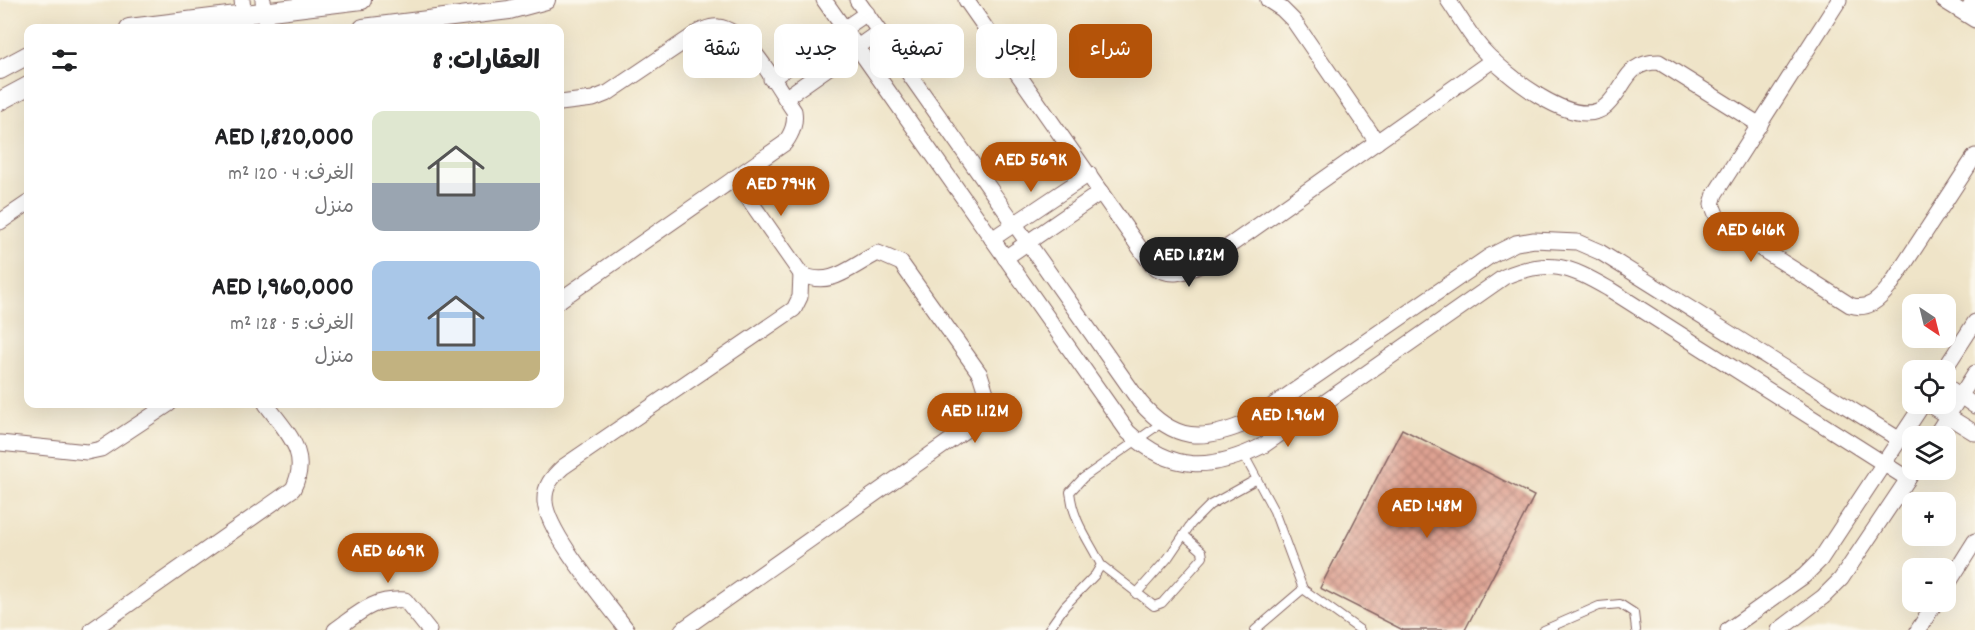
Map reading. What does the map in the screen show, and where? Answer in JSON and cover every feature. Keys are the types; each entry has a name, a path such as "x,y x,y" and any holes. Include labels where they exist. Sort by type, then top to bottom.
{"street":[{"path":"162,24 362,0"},
{"path":"395,24 509,10 546,0"},
{"path":"824,0 841,24"},
{"path":"857,0 874,24"},
{"path":"966,0 1151,264 1160,271 1174,275 1205,263 1493,60"},
{"path":"1268,0 1293,20 1377,142"},
{"path":"1448,0 1493,60 1514,78 1563,110 1578,114 1597,111 1607,105 1630,72 1637,66 1659,62 1760,124"},
{"path":"1839,0 1715,194 1714,213 1719,222 1858,308 1880,299 1975,156"},
{"path":"1943,0 1970,17 1974,0"},
{"path":"852,24 867,14"},
{"path":"564,103 593,99 608,93 700,32 715,26 726,28 745,40 794,111 795,118 790,136 785,143 564,297"},
{"path":"858,48 1121,423 1136,439 1162,457 1187,464 1212,465 1244,455 1264,445 1504,277 1526,268 1546,265 1567,267 1609,289 1884,464 1902,471"},
{"path":"0,70 24,57"},
{"path":"785,98 813,78"},
{"path":"912,78 1140,402 1160,424 1180,433 1204,436 1227,432 1250,422 1490,256 1516,243 1555,239 1577,242 1629,268 1900,440"},
{"path":"0,101 24,88"},
{"path":"992,239 1089,174"},
{"path":"682,630 978,421 986,410 987,396 980,374 902,263 878,253 838,276 826,280 811,279 801,274 734,178"},
{"path":"1005,258 1101,192"},
{"path":"0,222 24,206"},
{"path":"627,630 555,530 545,501 550,478 563,466 794,309 800,297 801,274"},
{"path":"1438,292 1449,315"},
{"path":"1950,360 1975,322"},
{"path":"1942,426 1975,373"},
{"path":"1956,393 1975,406"},
{"path":"0,443 87,452 101,449 163,408"},
{"path":"92,630 113,624 293,489 300,475 300,454 269,408"},
{"path":"1728,630 1804,576 1820,560 1917,414"},
{"path":"1945,414 1975,433"},
{"path":"1779,630 1823,597 1841,579 1907,480"},
{"path":"1956,571 1975,541"},
{"path":"335,630 381,600 405,600 429,630"},
{"path":"1917,630 1929,612"}],"lane":[{"path":"1160,424 1083,478 1070,492 1072,510 1079,529 1101,565 1154,606 1162,603 1193,572 1203,557 1202,550 1184,535"},
{"path":"1244,455 1274,512 1303,589 1360,630"},
{"path":"1136,594 1168,558 1191,524 1210,505 1257,479"},
{"path":"1048,630 1065,606 1095,575 1101,565"},
{"path":"1255,630 1303,589"},
{"path":"1544,630 1599,606 1620,604 1634,613 1636,630"},
{"path":"1568,620 1572,630"}],"building":[{"path":"1402,429 1534,496 1465,630 1403,630 1320,588"}]}
